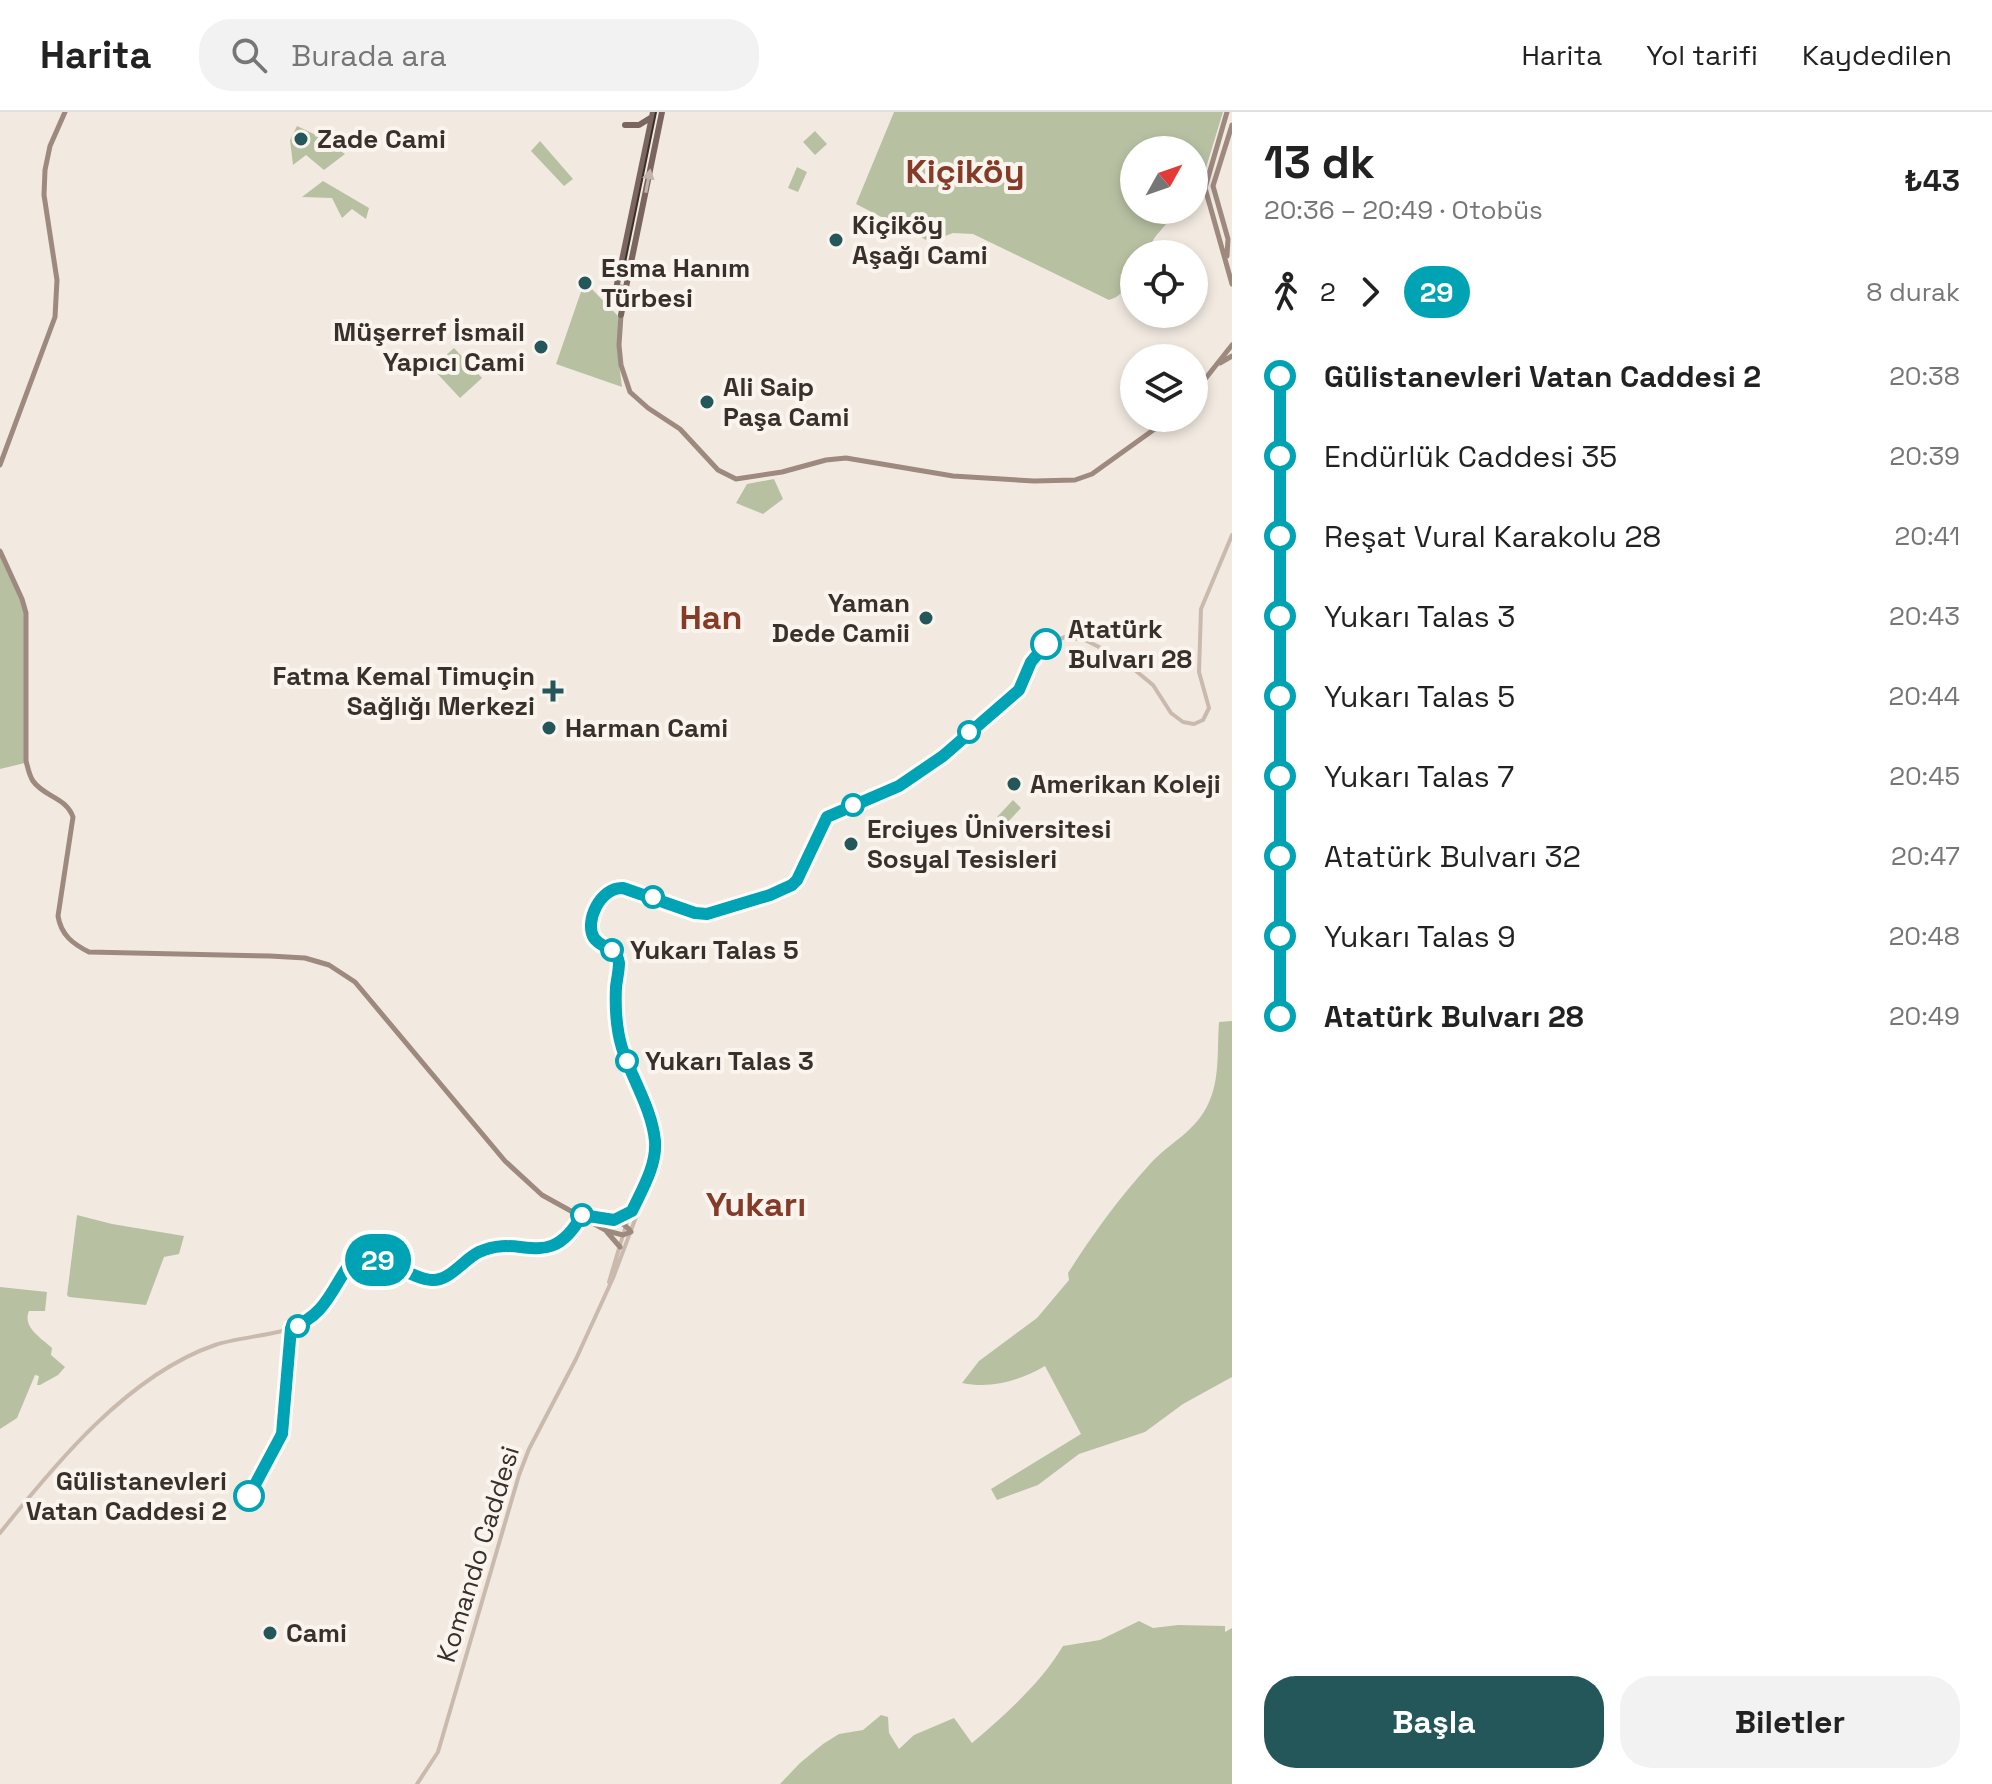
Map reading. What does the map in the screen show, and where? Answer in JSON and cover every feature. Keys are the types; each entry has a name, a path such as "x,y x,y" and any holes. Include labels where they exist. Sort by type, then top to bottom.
{"main road":[{"path":"0,465 55,317 57,280 44,195 45,170 50,146 65,112"},
{"path":"662,112 621,315 621,365 630,392 680,429 718,470 736,479 847,458 953,476 1071,480 1092,474 1150,432"},
{"path":"1227,112 1205,188 1219,240 1227,257"},
{"path":"621,315 616,292 652,114"},
{"path":"625,125 639,125 652,114"},
{"path":"1232,125 1213,186 1228,239 1227,257 1232,284"},
{"path":"616,292 620,298 625,294"},
{"path":"1208,375 1232,345"},
{"path":"1213,369 1232,356"},
{"path":"0,551 26,613 26,761 31,779 65,804 73,817 58,916 62,931 69,940 89,952 305,958 343,973 372,1001 505,1161 542,1195 607,1231 620,1247"},
{"path":"614,1220 632,1211"},
{"path":"582,1215 614,1220 626,1225 631,1232 623,1235 607,1231"}],"street":[{"path":"605,1295 653,1172 654,1157 651,1125 618,1029 615,1009 619,960 612,950 595,939 592,932 597,904 606,892 623,888 695,913 707,914 785,889 797,880 827,817 899,786 943,756 1019,690 1037,652 1057,639 1073,637 1101,647 1153,685 1171,713 1179,719 1191,724 1203,720 1209,708 1199,672 1201,609 1232,535"},
{"path":"605,1295 626,1225 654,1157"},
{"path":"0,1533 33,1492 134,1390 185,1358 215,1344 291,1328 308,1321 321,1310 357,1257 372,1257 425,1279 441,1279 479,1252 494,1248 538,1250 557,1244 574,1229 582,1215"},
{"name":"Komando Caddesi","path":"417,1784 438,1752 447,1726 519,1475 605,1295"}],"green space":[{"path":"894,112 1223,112 1208,161 1208,136 1120,136 1120,224 1166,224 1153,240 1120,240 1120,294 1109,300 973,234 953,233 930,242 856,204"},
{"path":"297,126 345,154 324,170 306,155 293,165 290,140"},
{"path":"815,131 827,144 815,155 803,142"},
{"path":"540,141 573,179 564,186 531,151"},
{"path":"797,167 807,172 798,192 788,188"},
{"path":"323,181 369,208 366,219 352,209 342,218 332,198 302,197"},
{"path":"587,284 619,317 622,387 556,364 583,286"},
{"path":"454,348 482,378 460,398 432,368"},
{"path":"774,479 783,499 763,514 736,503 747,484"},
{"path":"0,551 25,611 25,763 0,769"},
{"path":"1013,800 1021,808 1005,825 997,817"},
{"path":"1232,1021 1232,1377 1183,1404 1145,1432 1079,1454 1038,1485 997,1500 991,1489 1081,1434 1045,1366 1005,1382 984,1385 962,1383 979,1361 1037,1318 1069,1280 1068,1273 1077,1259 1127,1190 1158,1156 1198,1121 1213,1093 1219,1022"},
{"path":"77,1215 184,1236 179,1254 164,1257 146,1305 67,1295"},
{"path":"0,1287 47,1292 45,1311 29,1311 28,1322 52,1348 51,1355 65,1367 58,1375 40,1385 37,1385 39,1376 35,1375 17,1418 0,1429"},
{"path":"1139,1621 1153,1628 1225,1626 1225,1632 1232,1628 1232,1784 780,1784 823,1744 839,1734 863,1730 881,1715 888,1717 889,1733 899,1749 914,1735 954,1718 972,1743 1033,1686 1063,1646 1100,1640"}],"tram line":[{"path":"622,277 656,112"}],"bus line":[{"name":"29","path":"249,1496 282,1434 291,1328 308,1321 321,1310 357,1257 372,1257 425,1279 441,1279 479,1252 494,1248 538,1250 557,1244 574,1229 582,1215 614,1220 632,1211 654,1157 655,1141 622,1046 615,1009 619,960 612,950 595,939 592,932 597,904 606,892 623,888 695,913 707,914 785,889 797,880 827,817 899,786 943,756 1019,690 1031,662 1046,644"}],"place":[{"name":"Zade Cami","path":"301,139"},
{"name":"Kiçiköy Aşağı Cami","path":"836,240"},
{"name":"Esma Hanım Türbesi","path":"585,283"},
{"name":"Müşerref İsmail Yapıcı Cami","path":"541,347"},
{"name":"Ali Saip Paşa Cami","path":"707,402"},
{"name":"Yaman Dede Camii","path":"926,618"},
{"name":"Atatürk Bulvarı 28","path":"1046,644"},
{"name":"Fatma Kemal Timuçin Sağlığı Merkezi","path":"553,691"},
{"name":"Harman Cami","path":"549,728"},
{"name":"Amerikan Koleji","path":"1014,784"},
{"name":"Erciyes Üniversitesi Sosyal Tesisleri","path":"851,844"},
{"name":"Yukarı Talas 5","path":"612,950"},
{"name":"Yukarı Talas 3","path":"627,1061"},
{"name":"Gülistanevleri Vatan Caddesi 2","path":"249,1496"},
{"name":"Cami","path":"270,1633"}],"district":[{"name":"Kiçiköy","path":"965,171"},
{"name":"Han","path":"711,617"},
{"name":"Yukarı","path":"756,1204"}]}
